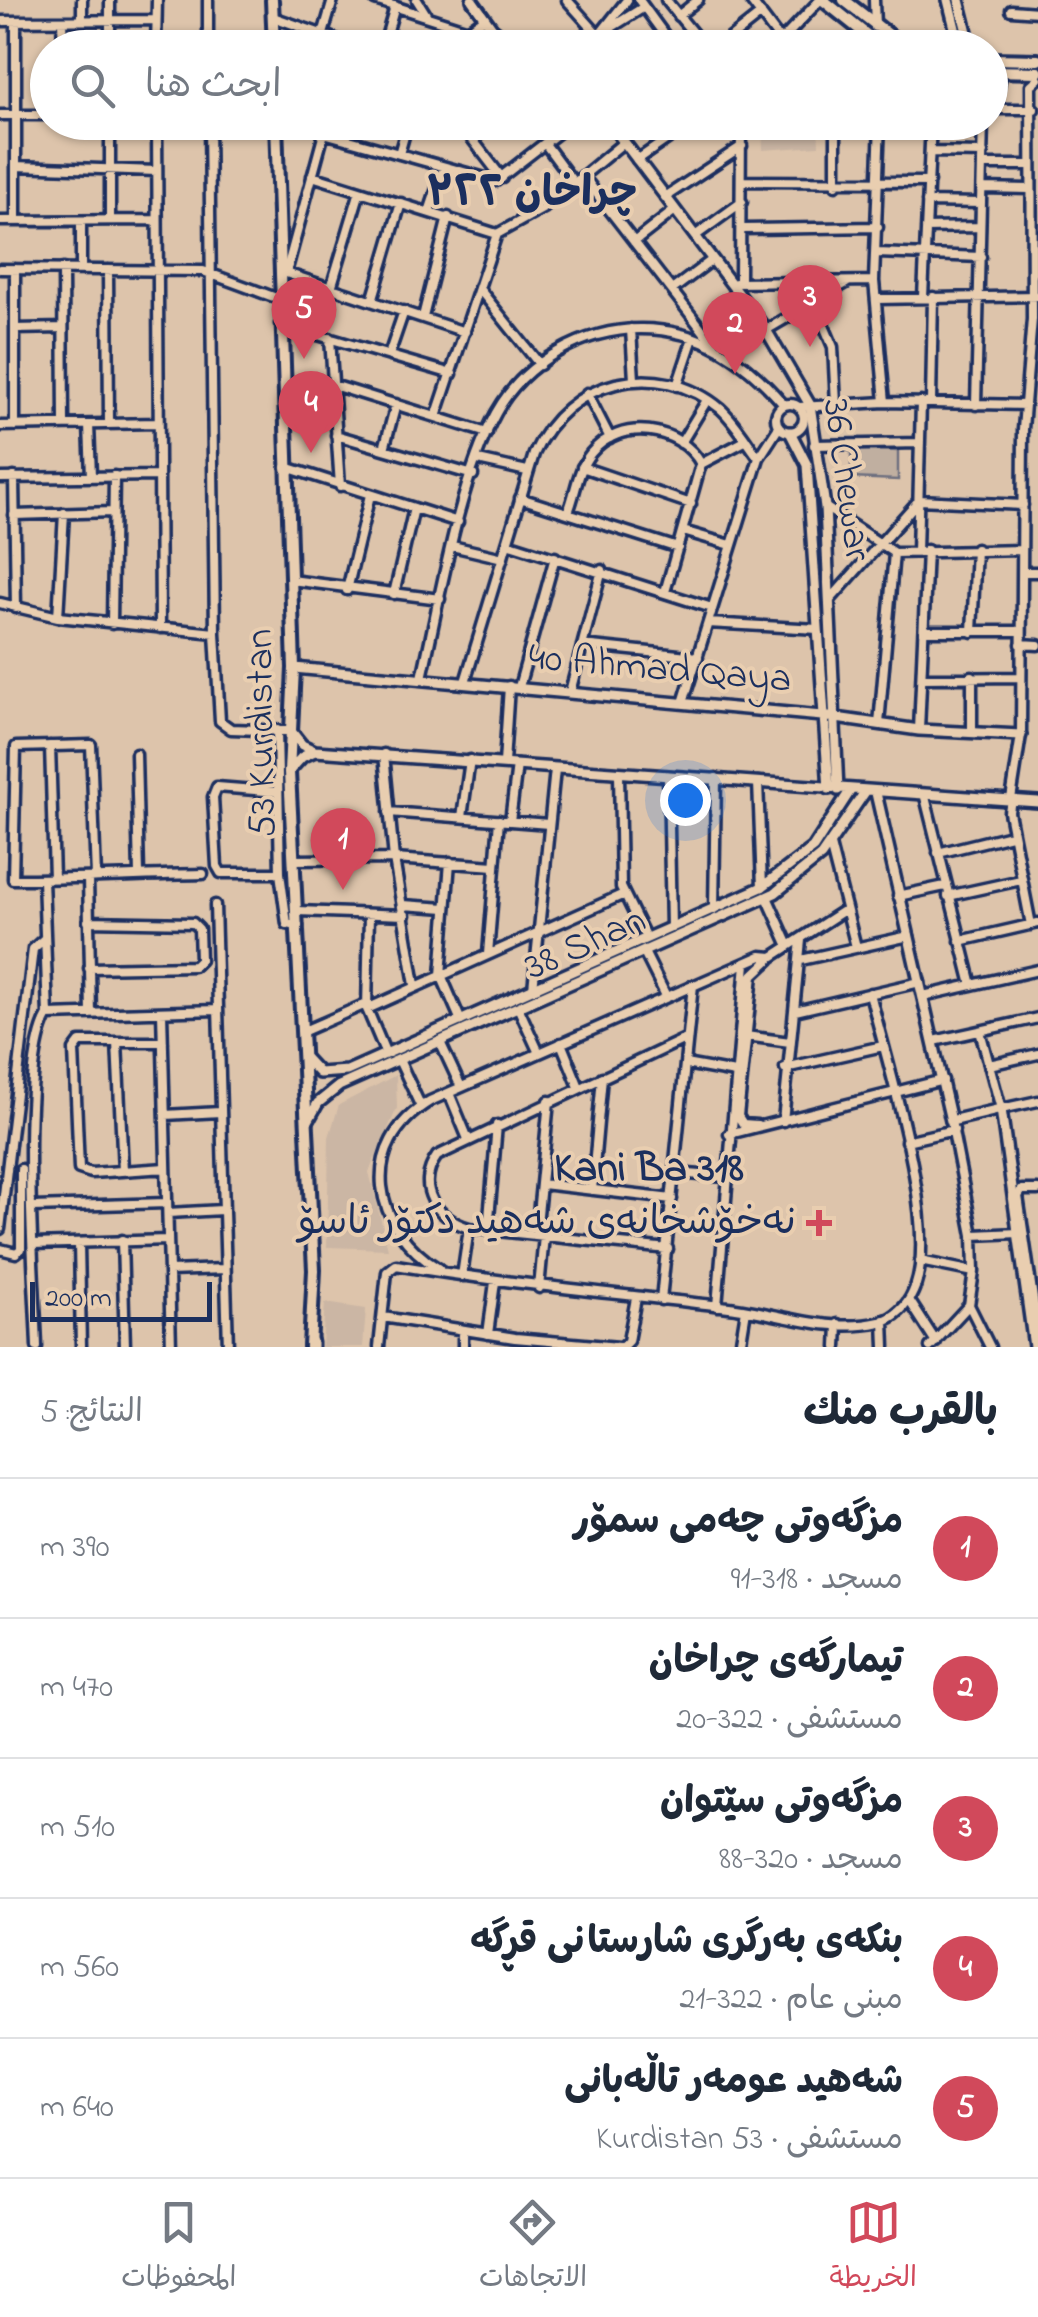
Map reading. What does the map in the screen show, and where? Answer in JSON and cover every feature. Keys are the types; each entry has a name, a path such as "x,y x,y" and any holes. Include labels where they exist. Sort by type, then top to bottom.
{"main road":[{"path":"822,0 861,30"},
{"path":"844,0 879,30"},
{"path":"269,1 273,30"},
{"path":"846,18 854,8"},
{"path":"1008,60 1038,60"},
{"path":"1008,73 1036,77"},
{"name":"53 Kurdistan","path":"277,140 283,271 279,299 294,668 289,772 314,1270 310,1346"}],"street":[{"path":"82,0 82,20"},
{"path":"110,0 110,30"},
{"path":"156,30 157,0"},
{"path":"208,0 208,30"},
{"path":"324,30 333,0"},
{"path":"376,0 468,30 486,18"},
{"path":"418,0 426,16"},
{"path":"472,0 499,30"},
{"path":"567,0 597,30"},
{"path":"606,30 628,0"},
{"path":"666,0 690,30"},
{"path":"678,16 698,0"},
{"path":"750,0 773,30"},
{"path":"796,30 822,0"},
{"path":"874,0 875,27"},
{"path":"948,0 956,30"},
{"path":"959,0 966,30"},
{"path":"608,30 642,3 661,30"},
{"path":"388,30 395,6"},
{"path":"1011,10 1038,12"},
{"path":"741,30 761,14"},
{"path":"273,17 311,30"},
{"path":"62,20 62,30"},
{"path":"0,21 156,20"},
{"path":"16,21 16,221"},
{"path":"960,941 1034,924 1011,836 1009,812 1020,734 1025,404 1034,343 1034,200 1030,165 1035,153 1036,77"},
{"path":"1008,109 1034,110"},
{"path":"0,115 30,114"},
{"path":"110,140 110,220"},
{"path":"157,140 160,628"},
{"path":"209,140 215,633 220,721 231,729 291,731 299,742 315,752"},
{"path":"322,140 283,271 465,332"},
{"path":"349,140 487,180 502,178 552,140"},
{"path":"399,154 403,140"},
{"path":"474,140 502,178"},
{"path":"637,160 666,140"},
{"path":"742,140 743,229 736,283 874,281"},
{"path":"836,140 836,185"},
{"path":"880,140 874,281 885,402"},
{"path":"919,730 925,630 918,500 926,402 925,258 930,140"},
{"path":"976,405 983,140"},
{"path":"312,176 497,234 528,219 624,142"},
{"name":"36 Chewar","path":"624,142 712,260 736,283 766,330 812,425 825,508 834,789"},
{"path":"546,145 574,183"},
{"path":"665,197 742,146"},
{"path":"930,152 983,153"},
{"path":"982,165 1030,165"},
{"path":"16,166 157,172"},
{"path":"429,212 444,167"},
{"path":"582,176 716,347"},
{"path":"742,181 836,185 928,182"},
{"path":"982,188 1030,188"},
{"path":"331,288 360,191"},
{"path":"695,236 742,202"},
{"path":"927,202 981,202"},
{"path":"372,301 400,203"},
{"path":"634,242 675,210"},
{"path":"423,317 448,218"},
{"path":"81,220 81,269"},
{"path":"0,221 157,220"},
{"path":"743,229 878,227"},
{"path":"926,228 978,227"},
{"path":"436,417 497,234"},
{"path":"877,252 925,258 981,257"},
{"path":"672,290 712,260"},
{"path":"0,268 211,272 279,299"},
{"path":"15,426 16,269"},
{"path":"62,269 64,425"},
{"path":"108,270 108,424"},
{"path":"766,330 852,280"},
{"path":"480,290 540,365"},
{"path":"877,299 1035,296"},
{"path":"814,302 833,348 836,404"},
{"path":"390,356 404,310"},
{"path":"280,324 452,374"},
{"path":"15,329 63,328"},
{"path":"631,329 634,380"},
{"path":"422,678 458,522 487,433 507,397 540,365 567,346 631,329 660,330 692,338 716,347 751,369 784,406 805,409 885,402 1025,404"},
{"path":"330,338 340,486"},
{"path":"677,386 692,338"},
{"path":"466,682 527,471 544,431 587,393 604,384 634,380 677,386 726,414 760,458"},
{"path":"333,385 487,433"},
{"path":"1026,387 1038,387"},
{"path":"587,393 610,438"},
{"path":"681,443 707,400"},
{"path":"384,449 396,404"},
{"path":"683,703 760,458 779,426 777,415 784,406"},
{"path":"790,432 800,429 805,409"},
{"path":"90,424 92,476"},
{"path":"0,426 158,424"},
{"path":"779,426 790,432 807,465 822,716 834,789"},
{"path":"568,512 582,467 595,448 610,438 644,430 681,443 701,464"},
{"path":"336,435 473,475"},
{"path":"665,592 701,464 746,440"},
{"path":"814,445 920,444"},
{"path":"478,460 527,471"},
{"path":"286,466 458,522"},
{"path":"582,467 691,504"},
{"path":"112,624 114,476"},
{"path":"0,478 159,476"},
{"path":"14,478 16,608"},
{"path":"1023,481 1038,482"},
{"path":"347,590 370,495"},
{"path":"520,498 678,548"},
{"path":"918,500 1023,505"},
{"path":"830,600 918,500"},
{"path":"394,594 414,508"},
{"path":"825,508 894,553 1022,550"},
{"path":"14,515 113,512"},
{"path":"58,617 64,514"},
{"path":"684,530 731,545"},
{"path":"507,543 712,608"},
{"path":"452,546 503,558"},
{"path":"972,632 976,550"},
{"path":"879,724 894,553"},
{"path":"504,764 514,687 555,556"},
{"path":"570,692 602,570"},
{"path":"1022,572 1038,572"},
{"path":"291,580 440,599"},
{"path":"0,603 58,617 215,633"},
{"path":"708,623 818,629"},
{"path":"925,630 1021,631"},
{"path":"1021,644 1038,645"},
{"path":"582,645 698,657"},
{"name":"40 Ahmad Qaya","path":"294,668 834,717 919,730 1020,734"},
{"path":"972,676 972,732"},
{"path":"922,678 1020,677"},
{"path":"277,730 282,916 286,924 298,926"},
{"path":"91,1014 88,920 92,877 91,745 16,746 13,879 43,879 92,877 139,874 203,874"},
{"path":"50,746 54,878"},
{"path":"289,772 302,757 315,752 384,754 870,793 1038,802"},
{"path":"136,754 139,874"},
{"path":"384,754 394,860 415,985"},
{"path":"462,817 470,760"},
{"path":"510,821 517,764"},
{"path":"533,989 555,769"},
{"path":"620,773 620,878 646,938 644,952 666,996"},
{"path":"668,776 671,928"},
{"path":"714,909 716,778"},
{"path":"758,782 765,892 788,946"},
{"path":"278,792 217,787 213,797 220,873 280,874"},
{"name":"38 Shan","path":"305,1058 316,1070 328,1075 386,1054 714,909 765,892 813,848 850,791"},
{"path":"870,793 924,996 973,1235 974,1272 969,1305 933,1344 908,1300"},
{"name":"38 Shan","path":"308,1121 327,1094 644,952 798,876 830,845 870,793"},
{"path":"926,797 972,985"},
{"path":"389,812 549,824"},
{"path":"488,954 498,820"},
{"path":"938,852 1011,836"},
{"path":"830,845 856,948"},
{"path":"294,860 495,866"},
{"path":"450,862 441,975 461,1020"},
{"path":"37,1347 30,1116 39,1032 48,1016 43,879"},
{"path":"948,896 1021,880"},
{"path":"898,896 945,886"},
{"path":"304,1031 624,894"},
{"path":"215,905 228,1347"},
{"path":"298,911 369,915 446,908"},
{"path":"762,1126 743,1124 738,1116 753,974 772,957 846,909"},
{"path":"369,915 368,1006 386,1054"},
{"path":"88,920 193,923 199,929 200,960 194,966 89,968"},
{"path":"802,960 909,936"},
{"path":"0,1229 16,1116 32,949 45,938"},
{"path":"783,1121 785,1068 802,960 801,940"},
{"path":"459,1276 436,1268 407,1244 383,1197 381,1174 391,1139 405,1118 421,1106 666,996 746,963 772,957"},
{"path":"717,1306 728,1134 746,963"},
{"path":"924,996 1038,970"},
{"path":"795,1011 920,982"},
{"path":"661,1300 693,985"},
{"path":"379,1347 390,1266 838,1324 884,1320 908,1300 920,1261 918,1202 870,993"},
{"path":"518,1007 538,1053"},
{"path":"48,1016 218,1010"},
{"path":"162,1012 171,1347"},
{"path":"934,1042 1038,1018"},
{"path":"980,1032 1001,1109 1034,1347"},
{"path":"746,1036 790,1042"},
{"path":"668,1249 469,1228 437,1209 427,1179 437,1156 468,1138 687,1038"},
{"path":"163,1042 80,1042 74,1050 78,1163 84,1173 166,1168"},
{"path":"118,1042 123,1170"},
{"path":"440,1042 462,1087"},
{"path":"560,1043 580,1087"},
{"path":"785,1068 883,1046"},
{"path":"989,1065 1038,1054"},
{"path":"399,1060 421,1106"},
{"path":"685,1064 735,1072"},
{"path":"592,1190 602,1077"},
{"path":"728,1134 943,1080"},
{"path":"449,1093 468,1138"},
{"path":"539,1288 549,1101"},
{"path":"906,1141 1001,1109 1038,1102"},
{"path":"165,1115 220,1112"},
{"path":"16,1116 30,1116"},
{"path":"488,1230 497,1125"},
{"path":"8,1168 32,1170"},
{"path":"0,1249 16,1253 21,1249 21,1170"},
{"path":"676,1173 725,1177"},
{"path":"542,1184 672,1199"},
{"path":"1038,1190 1022,1190 1018,1197 1038,1333"},
{"path":"33,1207 222,1210"},
{"path":"459,1276 469,1228"},
{"path":"973,1235 1019,1233"},
{"path":"122,1240 125,1347"},
{"path":"34,1244 168,1240"},
{"path":"79,1242 81,1347"},
{"path":"920,1261 974,1272"},
{"path":"169,1270 225,1268"},
{"path":"488,1334 495,1282"},
{"path":"383,1317 488,1334 508,1342 609,1347 622,1346 636,1298"},
{"path":"969,1305 990,1347"},
{"path":"740,1347 746,1310"},
{"path":"884,1320 885,1347"},
{"path":"837,1347 838,1324"},
{"path":"462,1347 464,1330"}],"shaded area":[{"path":"763,140 819,140 819,146 763,150"},
{"path":"851,449 898,451 898,480 851,478"},
{"path":"396,1075 397,1108 369,1172 388,1249 327,1247 329,1137 339,1105"},
{"path":"325,1303 366,1309 363,1347 322,1347"}],"place":[{"name":"مزگەوتی سێتوان","path":"810,347"},
{"name":"شەهید عومەر تاڵەبانی","path":"304,359"},
{"name":"تیمارگەی چراخان","path":"735,374"},
{"name":"بنکەی بەرگری شارستانی قڕگە","path":"311,453"},
{"name":"مزگەوتی چەمی سمۆر","path":"343,890"},
{"name":"نەخۆشخانەی شەهید دکتۆر ئاسۆ","path":"819,1223"}],"district":[{"name":"چراخان ٣٢٢","path":"532,194"},
{"name":"Kani Ba 318","path":"649,1169"}]}
